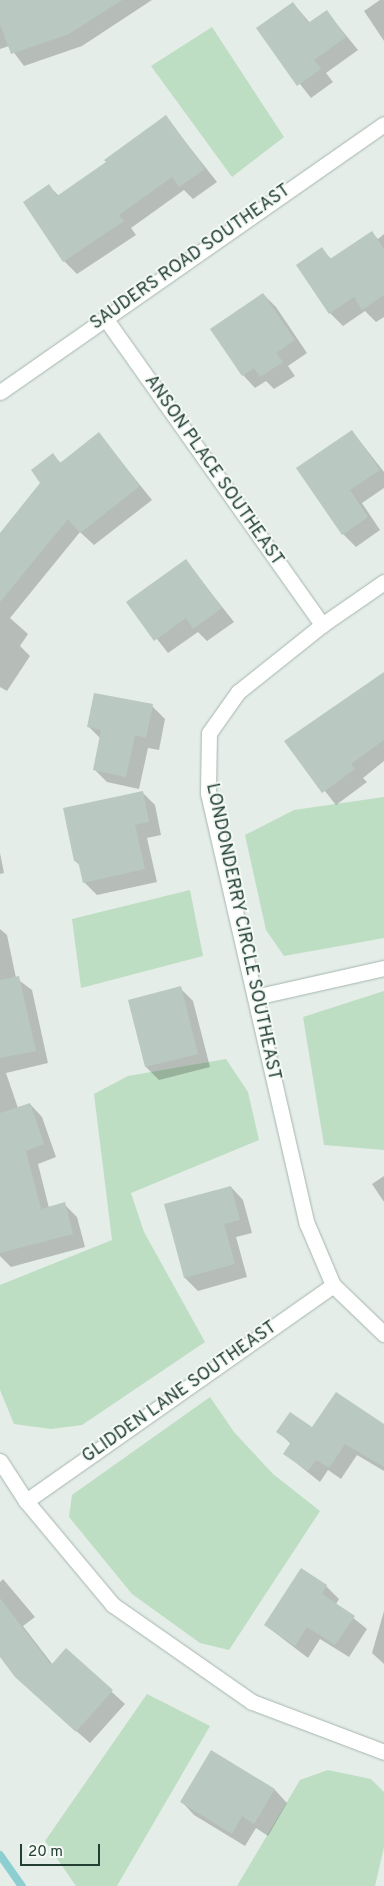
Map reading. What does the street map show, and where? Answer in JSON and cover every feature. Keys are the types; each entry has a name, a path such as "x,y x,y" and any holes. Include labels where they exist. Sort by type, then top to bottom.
{"street":[{"name":"SAUDERS ROAD SOUTHEAST","path":"0,392 384,124"},
{"name":"ANSON PLACE SOUTHEAST","path":"105,318 322,625"},
{"name":"LONDONDERRY CIRCLE SOUTHEAST","path":"384,582 322,625 238,692 209,733 208,793 307,1224 333,1286 384,1334"},
{"path":"255,997 384,968"},
{"name":"GLIDDEN LANE SOUTHEAST","path":"26,1501 333,1286"},
{"path":"0,1461 26,1501 113,1606 252,1702 384,1752"}],"green space":[{"path":"212,27 284,137 232,177 151,66"},
{"path":"384,797 384,938 284,956 266,930 245,835 294,810"},
{"path":"190,890 203,956 81,988 72,919"},
{"path":"384,991 384,1150 324,1145 303,1017"},
{"path":"226,1059 248,1092 259,1140 131,1193 144,1232 205,1342 82,1425 51,1429 14,1424 0,1390 0,1285 112,1240 94,1094 128,1076"},
{"path":"210,1397 234,1432 273,1474 320,1511 229,1650 200,1643 132,1594 69,1517 72,1495"},
{"path":"147,1694 210,1726 117,1886 76,1886 45,1841"},
{"path":"328,1770 371,1779 384,1792 384,1847 375,1886 237,1886 300,1780"}],"building":[{"path":"0,0 122,0 69,34 11,54 0,24"},
{"path":"293,2 308,23 327,10 346,37 314,60 321,69 297,86 256,28"},
{"path":"166,115 205,169 179,187 172,177 119,215 124,221 63,262 23,202 49,184 57,196 106,162 104,160"},
{"path":"372,231 384,249 384,295 362,310 354,297 329,314 296,265 322,247 330,259"},
{"path":"263,293 295,340 276,353 283,362 260,377 254,368 242,376 210,329"},
{"path":"352,430 380,470 350,490 368,517 342,535 296,468"},
{"path":"99,432 140,486 80,533 68,519 0,602 0,533 40,483 31,470 53,453 60,463"},
{"path":"186,559 222,608 193,629 186,618 154,641 126,602"},
{"path":"384,672 384,740 351,764 355,769 322,793 284,741"},
{"path":"94,693 153,704 146,738 135,735 126,777 93,770 101,730 87,727"},
{"path":"143,791 149,822 135,825 145,869 83,883 78,861 74,861 63,808"},
{"path":"19,976 36,1051 0,1058 0,980"},
{"path":"181,986 198,1054 145,1067 128,1000"},
{"path":"30,1103 44,1144 26,1151 41,1209 65,1202 73,1234 0,1253 0,1113"},
{"path":"231,1186 240,1220 224,1224 235,1264 184,1278 164,1204"},
{"path":"336,1392 384,1424 384,1467 345,1444 329,1468 316,1460 308,1471 283,1454 291,1442 276,1432 290,1412 312,1427"},
{"path":"301,1568 327,1585 322,1594 355,1616 335,1645 307,1627 295,1646 264,1625"},
{"path":"0,1598 51,1665 66,1648 113,1690 76,1732 15,1677 0,1657"},
{"path":"211,1750 275,1789 254,1824 242,1816 232,1834 180,1802"}],"waterway":[{"path":"0,1855 22,1886"}]}
